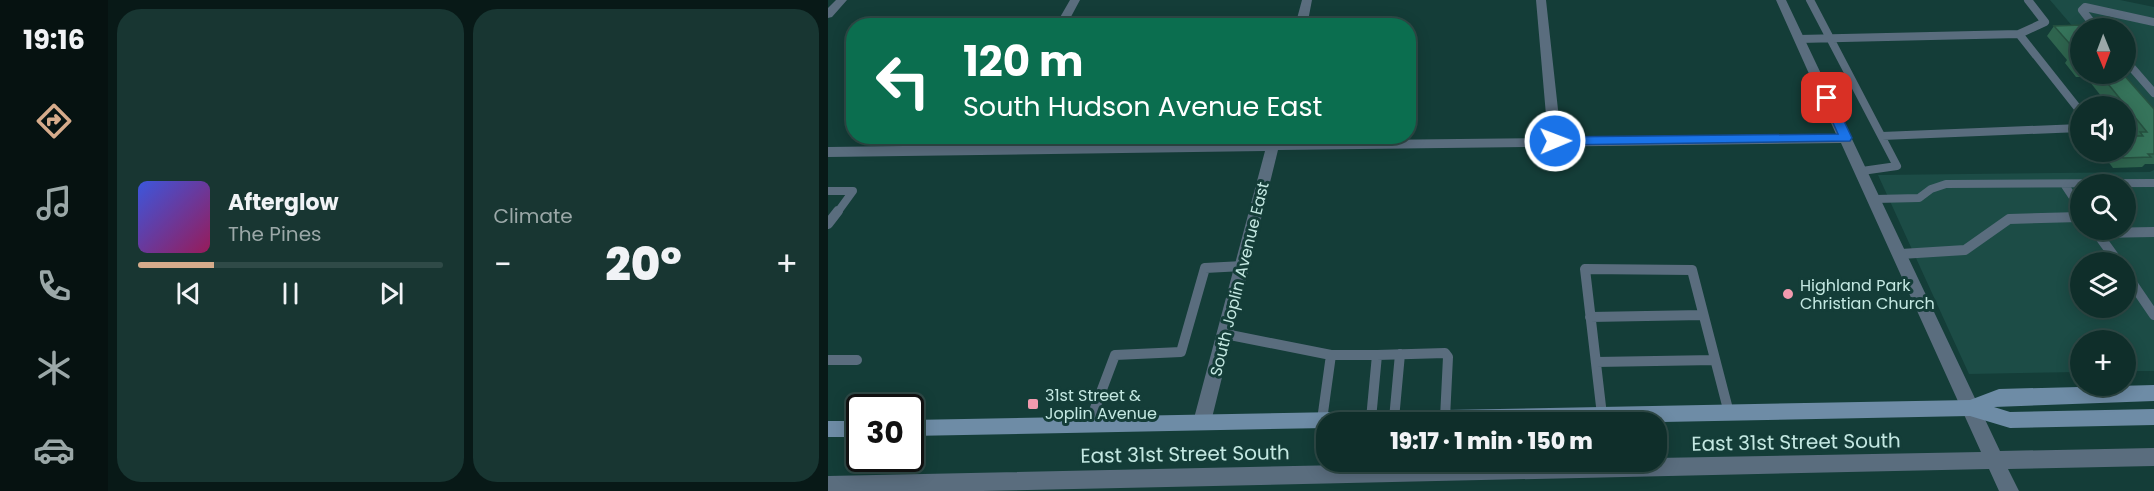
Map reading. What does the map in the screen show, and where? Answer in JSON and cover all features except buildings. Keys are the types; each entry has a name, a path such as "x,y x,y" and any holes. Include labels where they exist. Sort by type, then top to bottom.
{"main road":[{"name":"East 31st Street South","path":"1970,408 1999,397 2154,393"},
{"name":"East 31st Street South","path":"1667,414 1970,408 2010,420 2154,417"},
{"name":"East 31st Street South","path":"924,428 1316,420"},
{"path":"828,429 846,429"}],"street":[{"path":"828,14 842,0"},
{"path":"1065,18 1075,0"},
{"path":"1303,18 1307,0"},
{"path":"1541,0 1555,141"},
{"path":"1781,0 1901,254 2009,491"},
{"path":"1416,141 1846,138"},
{"path":"986,150 989,144"},
{"path":"828,152 1178,144"},
{"name":"South Joplin Avenue East","path":"1202,422 1273,144"},
{"name":"East 31st Street South","path":"828,485 2154,457"}],"lane":[{"path":"1810,0 1898,166 1862,171"},
{"path":"1799,39 2019,34 2045,22 2028,0"},
{"path":"2088,18 2082,10 2085,7 2136,18"},
{"path":"2136,18 2154,22"},
{"path":"2019,34 2070,98"},
{"path":"2136,72 2154,93"},
{"path":"1882,136 2070,128"},
{"path":"1875,199 1919,198 1931,189 1946,184 2154,183"},
{"path":"2064,184 2070,193"},
{"path":"828,191 853,191 828,224"},
{"path":"1901,254 1965,250 2009,219 2070,217"},
{"path":"2136,232 2154,232"},
{"path":"1089,424 1115,355 1181,352 1205,268 1243,266"},
{"path":"1602,412 1585,270 1692,270 1729,413"},
{"path":"2136,289 2154,315"},
{"path":"1590,317 1703,315"},
{"path":"1226,334 1331,355 1445,353 1448,357 1445,412"},
{"path":"1395,412 1400,354"},
{"path":"1323,412 1331,355"},
{"path":"1372,412 1377,355"},
{"path":"828,360 857,360"},
{"path":"1596,362 1715,360"}],"shaded area":[{"path":"2050,0 2120,0 2154,7 2154,119 2136,96 2123,84 2136,84 2136,18 2070,18 2070,23"},
{"path":"2154,170 2154,371 2136,371 2136,330 2070,330 2070,372 1969,374 1878,175 2150,172"}],"place":[{"name":"Highland Park Christian Church","path":"1788,294"},
{"name":"31st Street & Joplin Avenue","path":"1033,404"}],"route":[{"path":"1555,141 1846,138 1827,98"}]}
